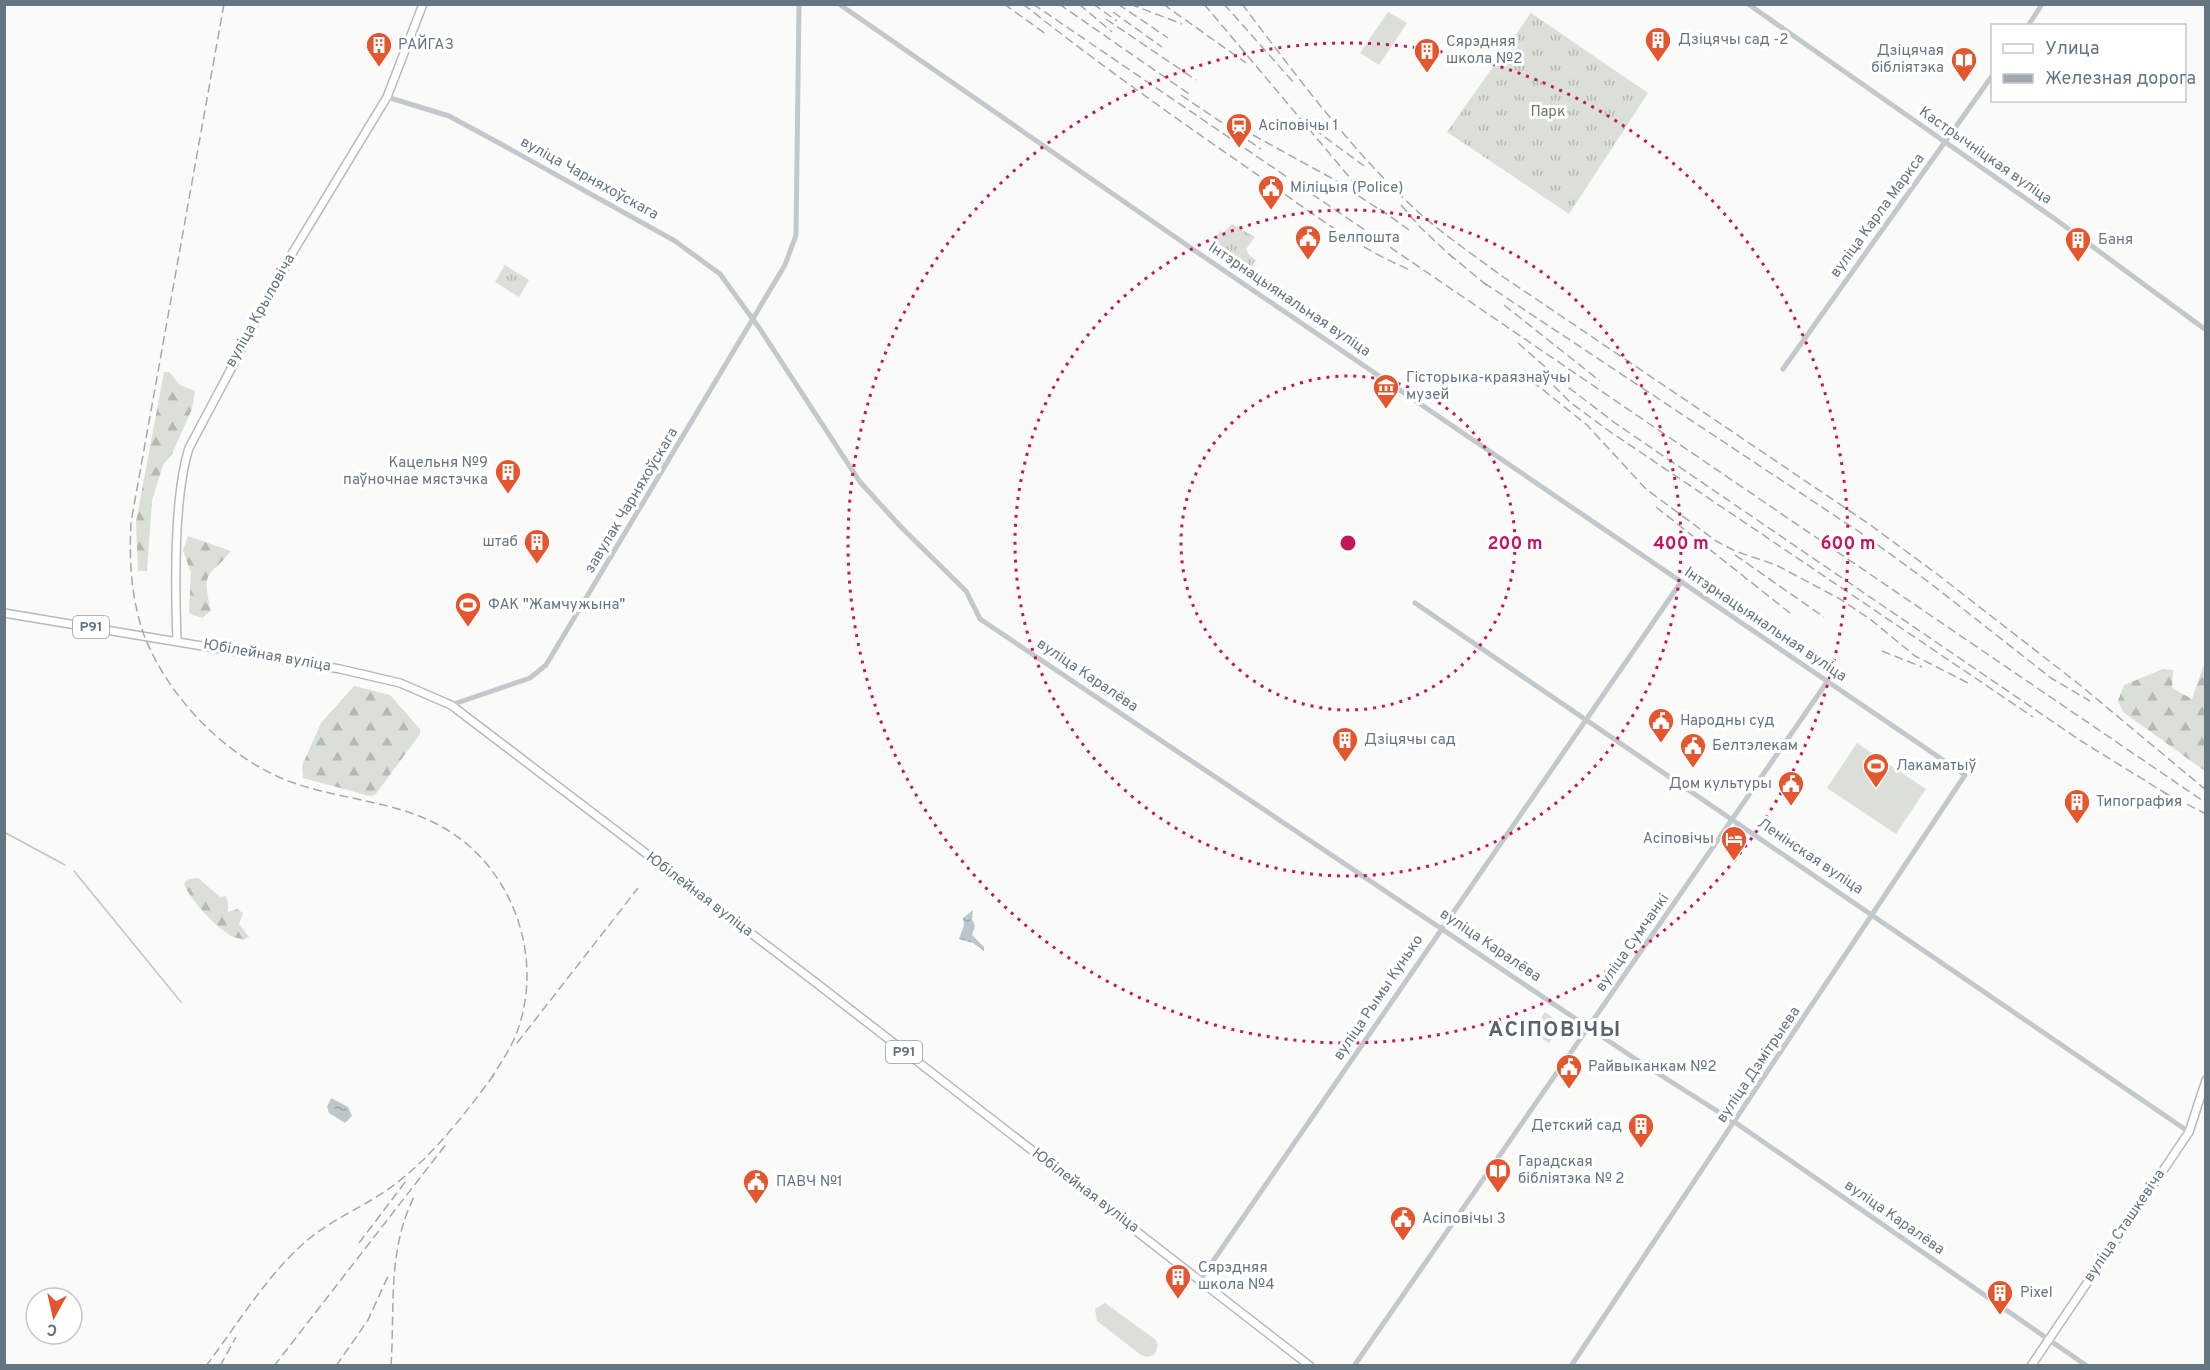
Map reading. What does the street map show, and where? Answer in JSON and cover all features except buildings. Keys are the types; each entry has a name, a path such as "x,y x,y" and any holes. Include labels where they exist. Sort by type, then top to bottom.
{"main road":[{"name":"вуліца Крыловіча","path":"177,640 176,591 181,500 189,448 293,252 387,97 423,4"},
{"name":"Юбілейная вуліца","path":"4,613 177,640 389,680 422,690 451,705 1310,1365"},
{"name":"вуліца Сташкевіча","path":"2031,1365 2189,1132 2205,1080"}],"street":[{"path":"754,320 796,241 799,4"},
{"name":"Інтэрнацыянальная вуліца","path":"839,4 1965,775"},
{"name":"Кастрычніцкая вуліца","path":"1748,4 1946,143 2205,330"},
{"path":"2029,24 2042,4"},
{"name":"вуліца Карла Маркса","path":"1783,369 1991,77"},
{"name":"вуліца Чарняхоўскага","path":"387,97 449,116 675,241 720,274 754,320 846,461 901,527"},
{"name":"завулак Чарняхоўскага","path":"451,705 530,678 546,665 754,320"},
{"name":"вуліца Каралёва","path":"901,527 966,591 980,619 1736,1123 2087,1365"},
{"name":"вуліца Рымы Кунько","path":"1200,1280 1681,582"},
{"name":"Ленінская вуліца","path":"1415,603 1584,721 1874,915 2189,1132"},
{"name":"вуліца Сумчанкі","path":"1354,1365 1827,682"},
{"name":"вуліца Дзмітрыева","path":"1571,1365 1736,1123 1965,775"}],"green space":[{"path":"1388,12 1407,23 1379,65 1360,53"},
{"name":"Парк","path":"1531,13 1648,93 1569,214 1447,132"},
{"path":"1232,224 1255,237 1246,249 1249,255 1256,260 1249,269 1212,244 1220,231 1223,233"},
{"path":"505,265 529,280 519,297 495,282"},
{"path":"164,372 169,372 180,385 195,391 192,409 172,454 163,465 152,501 147,571 138,571 136,522"},
{"path":"188,536 231,551 209,576 207,588 211,611 202,618 189,613 191,573 183,550"},
{"path":"2203,667 2206,667 2205,771 2123,712 2118,701 2124,685 2163,669 2173,670 2172,688 2192,699"},
{"path":"354,686 390,695 420,729 420,734 375,795 370,796 303,778 302,766 321,723"},
{"name":"Лакаматыў","path":"1857,743 1926,789 1896,834 1827,788"},
{"path":"198,878 220,897 225,896 228,902 228,912 237,909 243,913 239,924 249,937 244,940 231,936 198,905 184,884 188,879"},
{"path":"1545,1012 1562,1024 1549,1043 1532,1032"},
{"path":"1105,1303 1156,1340 1158,1345 1155,1354 1148,1357 1141,1355 1097,1321 1095,1309"}],"water":[{"path":"973,910 972,919 975,926 972,935 984,947 984,951 973,943 959,939 964,925 963,918"},
{"path":"331,1098 348,1107 352,1116 345,1123 329,1113 327,1107"}],"waterway":[{"path":"4,832 65,865"},
{"path":"74,871 181,1002"}],"railway":[{"path":"224,4 131,522 130,551 136,607 144,635 169,682 203,724 223,742 267,771 291,782 389,806 426,819 444,828 469,846 489,867 506,892 518,920 525,949 527,978 524,1008 515,1037 492,1077"},
{"path":"1004,4 1046,34"},
{"path":"1023,4 1136,89 1309,211 1368,249 1410,270"},
{"path":"1033,4 2206,803"},
{"path":"1059,4 1192,96"},
{"path":"1079,4 1112,32"},
{"path":"1093,4 1117,21"},
{"path":"1118,4 1168,38"},
{"path":"1130,4 1182,24"},
{"path":"1163,4 1246,63"},
{"path":"1204,4 1361,191"},
{"path":"1224,4 1294,83"},
{"path":"1242,4 1346,137 1392,187 1436,227 1499,274 1869,524 2080,685 2206,790"},
{"path":"1113,12 1162,47"},
{"path":"1106,19 1196,80"},
{"path":"1181,95 1261,149"},
{"path":"1314,129 1364,166"},
{"path":"1253,135 1335,180 1386,214"},
{"path":"1401,205 1420,227 1453,258"},
{"path":"1380,209 1409,230"},
{"path":"1449,254 1490,288"},
{"path":"1484,283 1864,535 1930,583 2051,678 2090,701"},
{"path":"1504,305 1600,381"},
{"path":"1518,343 1568,387 1615,423 2081,741 2170,796"},
{"path":"1544,376 1571,403 1609,431 2033,717"},
{"path":"1532,381 1587,425 1646,489 1716,541 1735,551 1776,565 1840,599 1870,619 1915,656 1972,685"},
{"path":"1656,507 1790,613"},
{"path":"1735,555 1824,617"},
{"path":"1882,651 1922,667"},
{"path":"2163,792 2206,814"},
{"path":"517,1043 638,888"},
{"path":"206,1366 289,1257 322,1229 384,1192 416,1167 458,1121 496,1072"},
{"path":"274,1366 447,1143"},
{"path":"359,1243 406,1181"},
{"path":"391,1366 396,1257 406,1215 415,1195"},
{"path":"336,1366 368,1320 389,1274"},
{"path":"220,1366 236,1337"}],"place":[{"name":"Дзіцячы сад -2","path":"1658,63"},
{"name":"РАЙГАЗ","path":"379,68"},
{"name":"Сярэдняя школа №2","path":"1427,74"},
{"name":"Дзіцячая бібліятэка","path":"1964,83"},
{"name":"Асіповічы 1","path":"1239,149"},
{"name":"Міліцыя (Police)","path":"1271,211"},
{"name":"Белпошта","path":"1308,261"},
{"name":"Баня","path":"2078,263"},
{"name":"Гісторыка-краязнаўчы музей","path":"1386,410"},
{"name":"Кацельня №9 паўночнае мястэчка","path":"508,495"},
{"name":"штаб","path":"537,565"},
{"name":"ФАК \"Жамчужына\"","path":"468,628"},
{"name":"Народны суд","path":"1661,744"},
{"name":"Дзіцячы сад","path":"1345,763"},
{"name":"Белтэлекам","path":"1693,769"},
{"name":"Лакаматыў","path":"1876,789"},
{"name":"Дом культуры","path":"1791,807"},
{"name":"Типография","path":"2077,825"},
{"name":"Асіповічы","path":"1734,862"},
{"name":"Райвыканкам №2","path":"1569,1090"},
{"name":"Детский сад","path":"1641,1149"},
{"name":"Гарадская бібліятэка № 2","path":"1498,1194"},
{"name":"ПАВЧ №1","path":"756,1205"},
{"name":"Асіповічы 3","path":"1403,1242"},
{"name":"Сярэдняя школа №4","path":"1178,1300"},
{"name":"Pixel","path":"2000,1316"}],"district":[{"name":"АСІПОВІЧЫ","path":"1555,1030"}]}
